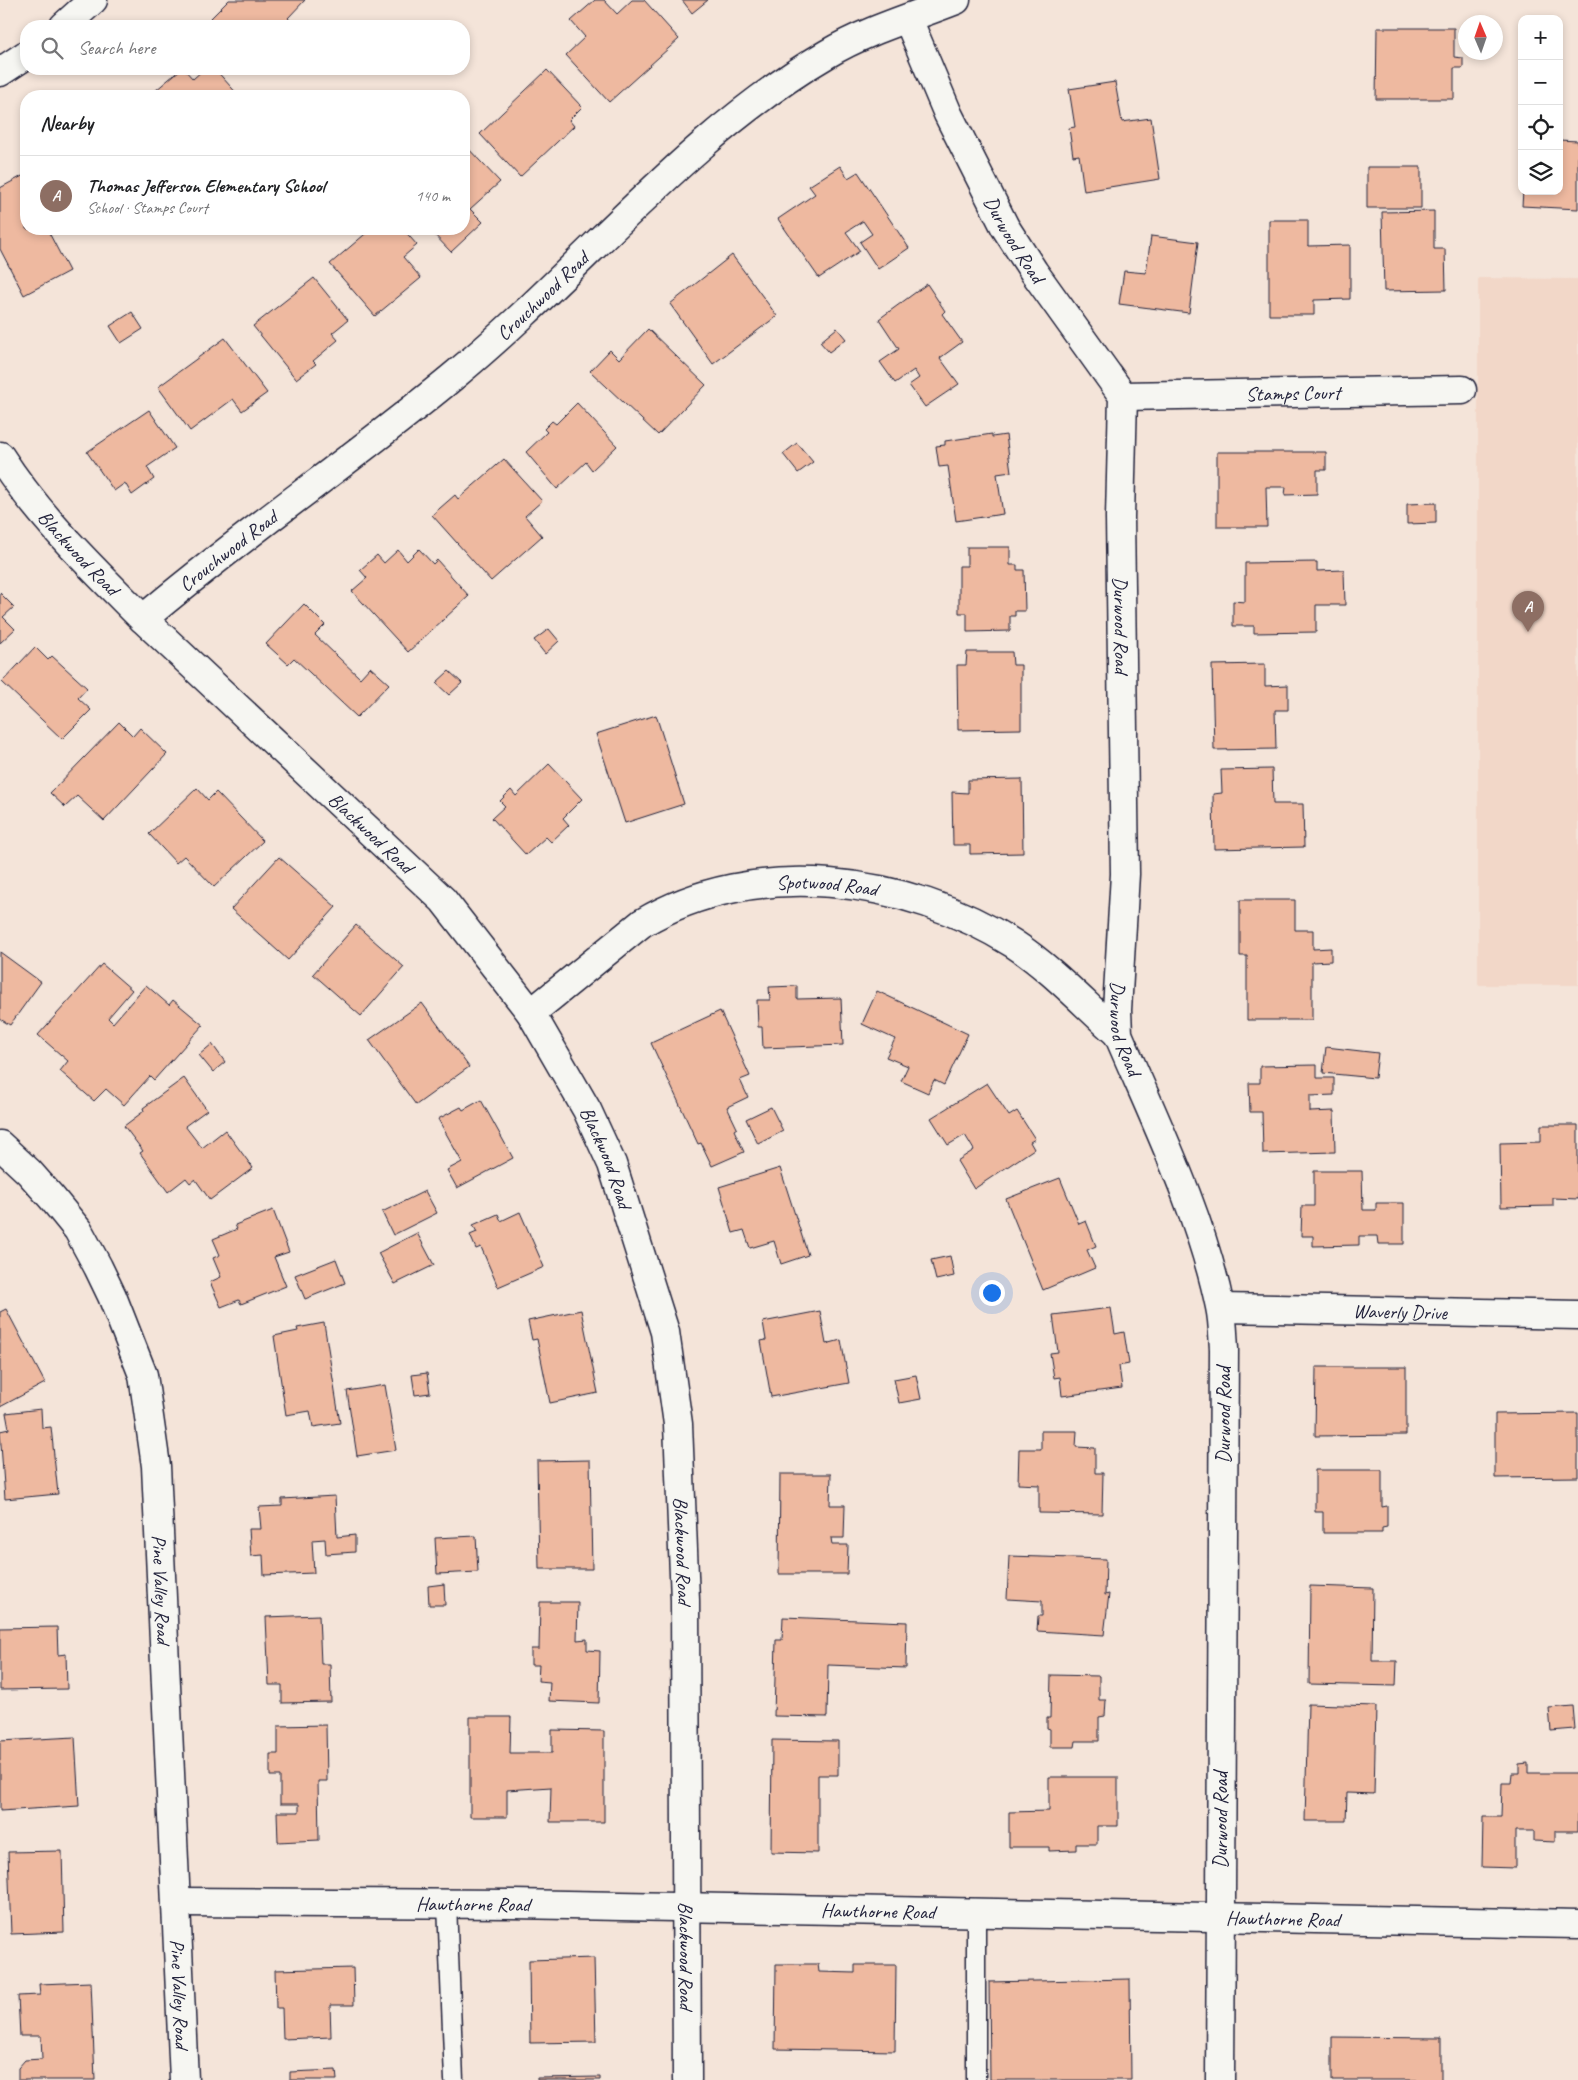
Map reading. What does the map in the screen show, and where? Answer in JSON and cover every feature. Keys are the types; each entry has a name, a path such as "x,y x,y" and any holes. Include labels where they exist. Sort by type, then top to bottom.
{"street":[{"path":"71,20 93,0"},
{"name":"Crouchwood Road","path":"143,619 188,581 457,373 548,291 695,150 754,102 829,52 864,35 956,0"},
{"name":"Durwood Road","path":"908,18 948,114 1006,227 1034,272 1123,396 1120,517 1125,874 1117,1010 1118,1034 1205,1249 1221,1308 1224,1358 1220,2080"},
{"path":"0,72 20,59"},
{"name":"Stamps Court","path":"1123,396 1462,390"},
{"name":"Blackwood Road","path":"0,456 43,513 99,575 143,619 443,900 531,1013 587,1110 612,1164 658,1308 673,1376 681,1465 684,1600 687,2080"},
{"name":"Spotwood Road","path":"531,1013 642,923 658,914 699,897 742,886 806,882 854,886 888,892 942,908 978,923 1016,945 1054,975 1118,1034"},
{"name":"Pine Valley Road","path":"0,1145 29,1172 78,1230 112,1296 143,1375 156,1466 184,2080"},
{"name":"Waverly Drive","path":"1221,1308 1578,1315"},
{"name":"Hawthorne Road","path":"177,1902 976,1912 1578,1924"}],"lane":[{"path":"447,1904 454,2080"},
{"path":"976,1912 976,2080"}],"shaded area":[{"path":"1478,278 1578,279 1578,985 1478,985"}],"building":[{"path":"229,0 305,0 288,18 290,20 209,20"},
{"path":"595,0 604,0 617,14 632,0 644,0 679,39 609,102 566,55 585,37 571,21"},
{"path":"682,0 708,0 692,13"},
{"path":"1377,28 1454,28 1454,57 1458,57 1458,60 1463,60 1463,68 1454,68 1454,99 1376,99"},
{"path":"547,70 582,107 569,120 574,126 520,177 480,134"},
{"path":"174,75 189,75 193,79 197,75 220,75 234,90 156,90"},
{"path":"1115,82 1122,122 1151,118 1160,179 1084,191 1079,155 1073,156 1069,128 1075,127 1069,89"},
{"path":"1563,140 1578,141 1578,209 1522,206 1523,195 1563,195"},
{"path":"470,150 500,182 470,209"},
{"path":"840,166 848,178 858,172 909,248 878,269 860,242 872,234 863,221 846,232 860,251 819,278 778,219 815,194 809,186"},
{"path":"1367,167 1421,167 1421,208 1367,208"},
{"path":"20,177 20,235 50,235 69,271 24,295 0,249 0,188"},
{"path":"470,209 483,222 470,234"},
{"path":"1434,211 1434,249 1445,249 1446,290 1384,291 1382,212"},
{"path":"1269,220 1308,220 1308,246 1350,245 1350,299 1314,300 1314,315 1269,315"},
{"path":"364,235 408,235 417,245 403,257 421,278 375,316 330,264"},
{"path":"435,235 469,235 451,252"},
{"path":"1151,236 1198,242 1189,313 1119,304 1124,271 1146,273"},
{"path":"732,255 777,316 713,364 670,304"},
{"path":"314,278 348,320 332,333 338,340 313,361 316,364 296,379 253,326"},
{"path":"927,284 945,311 942,314 962,342 940,358 959,384 925,407 909,385 919,378 914,370 895,383 880,362 899,349 879,319"},
{"path":"132,312 143,329 121,343 110,326"},
{"path":"837,328 846,339 829,352 820,342"},
{"path":"648,329 706,385 658,435 590,371 610,350 619,359"},
{"path":"225,338 267,393 242,411 233,399 190,431 158,387"},
{"path":"577,403 617,446 592,470 586,462 557,489 526,452 547,432 544,429 552,421 556,424"},
{"path":"149,410 175,448 147,467 154,479 132,495 125,483 114,491 87,452"},
{"path":"992,434 992,437 1006,435 1011,472 997,474 1003,514 956,521 948,466 939,467 936,446 945,445 945,441"},
{"path":"797,443 813,462 798,473 783,454"},
{"path":"1217,452 1326,452 1326,470 1317,470 1317,494 1285,495 1286,487 1266,487 1267,527 1217,527"},
{"path":"504,459 542,501 525,516 542,536 491,581 432,515 455,495 458,499"},
{"path":"1436,503 1436,523 1407,524 1407,504"},
{"path":"967,547 1010,547 1010,565 1017,565 1017,570 1024,570 1025,611 1015,611 1015,616 1010,616 1010,631 967,632 967,613 959,613 959,566 967,566"},
{"path":"419,549 433,564 437,560 469,596 408,652 352,591 367,578 360,570 377,555 384,563 398,550 407,561"},
{"path":"1317,562 1317,571 1344,570 1345,605 1316,605 1316,632 1254,633 1254,626 1233,626 1233,601 1245,602 1245,563"},
{"path":"0,593 14,607 3,617 15,629 0,643"},
{"path":"304,604 325,625 315,635 360,678 370,667 389,684 357,717 294,658 288,664 266,644"},
{"path":"549,629 559,641 545,654 534,640"},
{"path":"35,647 48,660 52,656 87,688 78,698 91,710 62,739 2,682"},
{"path":"967,652 1012,652 1013,665 1021,665 1021,729 958,730 957,665 966,665"},
{"path":"1265,664 1265,686 1288,685 1288,710 1275,710 1276,749 1214,750 1212,665"},
{"path":"449,671 462,683 449,695 436,683"},
{"path":"656,715 684,804 625,823 596,734"},
{"path":"119,722 133,736 140,728 167,754 104,821 77,796 65,807 50,793"},
{"path":"549,764 582,799 563,818 569,825 551,842 546,837 526,855 492,818 505,806 500,801 511,790 516,796"},
{"path":"1272,769 1273,804 1303,804 1304,847 1214,849 1213,794 1222,793 1221,770"},
{"path":"1022,779 1023,853 970,854 970,845 953,845 952,792 968,793 968,780"},
{"path":"197,788 208,800 216,792 263,841 214,887 184,856 176,863 149,834"},
{"path":"279,857 336,907 288,960 231,909"},
{"path":"1240,900 1295,900 1295,930 1313,930 1313,949 1331,948 1331,961 1312,962 1312,1020 1247,1020 1247,956 1240,956"},
{"path":"356,925 404,967 361,1016 313,974"},
{"path":"0,952 41,982 10,1025 0,1019"},
{"path":"102,964 132,990 108,1018 113,1023 146,985 169,1005 173,1000 203,1025 154,1080 150,1076 124,1105 106,1089 94,1101 60,1071 68,1061 38,1035"},
{"path":"797,986 797,999 841,998 843,1045 763,1048 762,1027 758,1027 757,1000 770,1000 769,987"},
{"path":"877,991 968,1034 944,1085 934,1080 928,1093 901,1081 908,1066 886,1057 895,1039 862,1024"},
{"path":"422,1003 469,1067 416,1105 369,1040"},
{"path":"720,1011 750,1076 740,1080 748,1097 727,1107 737,1128 734,1130 744,1152 712,1166 701,1143 698,1144 651,1043"},
{"path":"212,1044 225,1062 213,1072 199,1055"},
{"path":"1326,1047 1378,1053 1375,1078 1323,1073"},
{"path":"1317,1065 1317,1078 1334,1078 1334,1095 1310,1096 1310,1112 1334,1111 1335,1152 1263,1154 1262,1112 1250,1112 1249,1083 1260,1083 1260,1066"},
{"path":"184,1078 207,1110 185,1126 202,1148 225,1130 253,1168 210,1200 195,1179 190,1183 186,1178 168,1192 140,1153 143,1151 124,1126 144,1111 143,1108"},
{"path":"987,1083 1009,1116 1017,1111 1035,1139 1030,1142 1034,1149 974,1189 957,1161 974,1150 965,1135 948,1145 931,1118"},
{"path":"481,1100 513,1158 457,1188 447,1170 462,1162 438,1119 461,1107 463,1110"},
{"path":"771,1107 783,1131 758,1144 746,1119"},
{"path":"1541,1125 1578,1125 1578,1199 1553,1198 1553,1206 1501,1207 1500,1143 1541,1142"},
{"path":"780,1168 808,1255 781,1264 774,1241 750,1248 744,1230 733,1233 719,1187"},
{"path":"1314,1171 1362,1171 1363,1210 1376,1210 1376,1203 1404,1203 1404,1244 1378,1244 1377,1236 1359,1236 1359,1245 1313,1246 1313,1236 1301,1236 1302,1206 1314,1206"},
{"path":"1060,1178 1079,1224 1086,1221 1096,1246 1087,1250 1095,1268 1043,1290 1006,1199"},
{"path":"425,1191 437,1213 393,1235 382,1212"},
{"path":"273,1210 289,1252 274,1257 286,1286 241,1304 239,1300 221,1307 210,1282 221,1277 213,1258 220,1255 213,1239 237,1229 235,1225"},
{"path":"520,1212 544,1267 498,1287 481,1247 476,1249 470,1235 477,1232 473,1225 498,1214 501,1221"},
{"path":"417,1233 434,1265 395,1284 378,1253"},
{"path":"950,1256 954,1276 936,1280 931,1260"},
{"path":"336,1259 345,1283 305,1299 295,1275"},
{"path":"1111,1308 1115,1334 1124,1332 1129,1364 1119,1366 1122,1388 1062,1396 1060,1377 1054,1378 1050,1353 1058,1352 1053,1315"},
{"path":"6,1309 45,1383 0,1407 0,1312"},
{"path":"581,1310 598,1393 550,1403 537,1339 532,1340 528,1321"},
{"path":"820,1311 826,1344 841,1340 849,1383 771,1397 761,1341 766,1340 763,1322"},
{"path":"324,1323 340,1423 313,1427 310,1411 286,1415 274,1336 298,1331 297,1328"},
{"path":"1316,1367 1406,1367 1406,1435 1315,1436"},
{"path":"427,1373 430,1393 415,1395 412,1375"},
{"path":"916,1375 921,1399 899,1403 894,1379"},
{"path":"385,1385 396,1450 357,1456 347,1391"},
{"path":"41,1409 42,1428 51,1427 58,1494 5,1499 0,1431 9,1429 6,1413"},
{"path":"1578,1413 1578,1477 1495,1478 1495,1414"},
{"path":"1041,1431 1077,1431 1076,1447 1095,1448 1095,1473 1103,1473 1102,1514 1039,1513 1039,1485 1018,1484 1019,1449 1041,1449"},
{"path":"590,1460 592,1569 539,1569 537,1461"},
{"path":"1315,1470 1382,1470 1382,1507 1387,1506 1387,1527 1382,1528 1382,1533 1323,1533 1323,1512 1315,1512"},
{"path":"780,1474 831,1474 830,1505 845,1505 844,1538 831,1538 832,1545 848,1545 847,1574 779,1574"},
{"path":"335,1496 337,1537 355,1535 355,1552 326,1554 325,1539 312,1540 314,1573 264,1575 263,1555 251,1556 249,1529 261,1529 259,1507 282,1506 282,1499"},
{"path":"476,1536 478,1572 437,1574 435,1538"},
{"path":"1009,1556 1106,1559 1105,1595 1109,1594 1104,1635 1037,1631 1038,1616 1042,1616 1042,1601 1007,1599"},
{"path":"444,1584 445,1605 429,1605 428,1586"},
{"path":"1310,1586 1373,1588 1372,1661 1397,1661 1396,1686 1309,1684"},
{"path":"540,1602 578,1602 577,1640 587,1639 587,1650 600,1651 599,1703 549,1701 550,1682 538,1681 539,1665 531,1665 531,1649 539,1649"},
{"path":"319,1615 321,1664 330,1664 331,1702 282,1703 282,1685 269,1685 266,1617"},
{"path":"783,1617 907,1622 906,1668 828,1665 827,1717 774,1716 776,1640 782,1640"},
{"path":"57,1627 58,1655 66,1654 67,1689 0,1690 0,1628"},
{"path":"1051,1675 1099,1676 1099,1700 1106,1700 1105,1716 1099,1717 1099,1741 1076,1741 1075,1747 1050,1747 1050,1729 1047,1728 1047,1718 1050,1718"},
{"path":"1308,1704 1376,1706 1374,1794 1347,1793 1346,1821 1305,1821"},
{"path":"1573,1706 1575,1729 1551,1731 1549,1708"},
{"path":"470,1717 511,1717 510,1753 552,1753 552,1730 604,1731 604,1822 550,1822 551,1787 507,1790 507,1817 470,1817"},
{"path":"326,1725 327,1781 318,1781 319,1840 278,1842 277,1812 299,1812 299,1804 280,1804 280,1776 270,1776 270,1754 278,1754 278,1726"},
{"path":"75,1737 79,1806 0,1811 0,1741"},
{"path":"772,1740 838,1741 838,1775 818,1775 818,1853 771,1852"},
{"path":"1528,1763 1528,1773 1578,1773 1578,1831 1555,1831 1555,1842 1534,1841 1534,1831 1515,1831 1515,1868 1482,1867 1483,1817 1501,1817 1502,1783 1511,1783 1512,1773 1519,1773 1519,1764"},
{"path":"1049,1777 1118,1777 1118,1826 1097,1826 1097,1844 1076,1844 1076,1850 1049,1851 1049,1847 1009,1847 1009,1812 1049,1811"},
{"path":"62,1851 64,1932 11,1934 8,1852"},
{"path":"594,1958 596,2042 530,2043 529,1960"},
{"path":"776,1964 818,1964 819,1972 855,1973 855,1965 896,1965 895,2051 775,2049"},
{"path":"353,1968 354,2005 330,2005 331,2037 283,2039 282,2008 276,2008 275,1970"},
{"path":"1130,1979 1131,2080 990,2080 989,1982"},
{"path":"91,1982 95,2080 18,2080 18,2068 25,2060 42,2059 41,2036 20,2036 18,1996 40,1995 39,1984"},
{"path":"1332,2037 1441,2038 1441,2080 1332,2080"},
{"path":"336,2070 337,2080 290,2080 290,2072"},
{"path":"600,2077 600,2080 537,2080 537,2078"}],"place":[{"name":"Thomas Jefferson Elementary School","path":"1528,632"}]}
